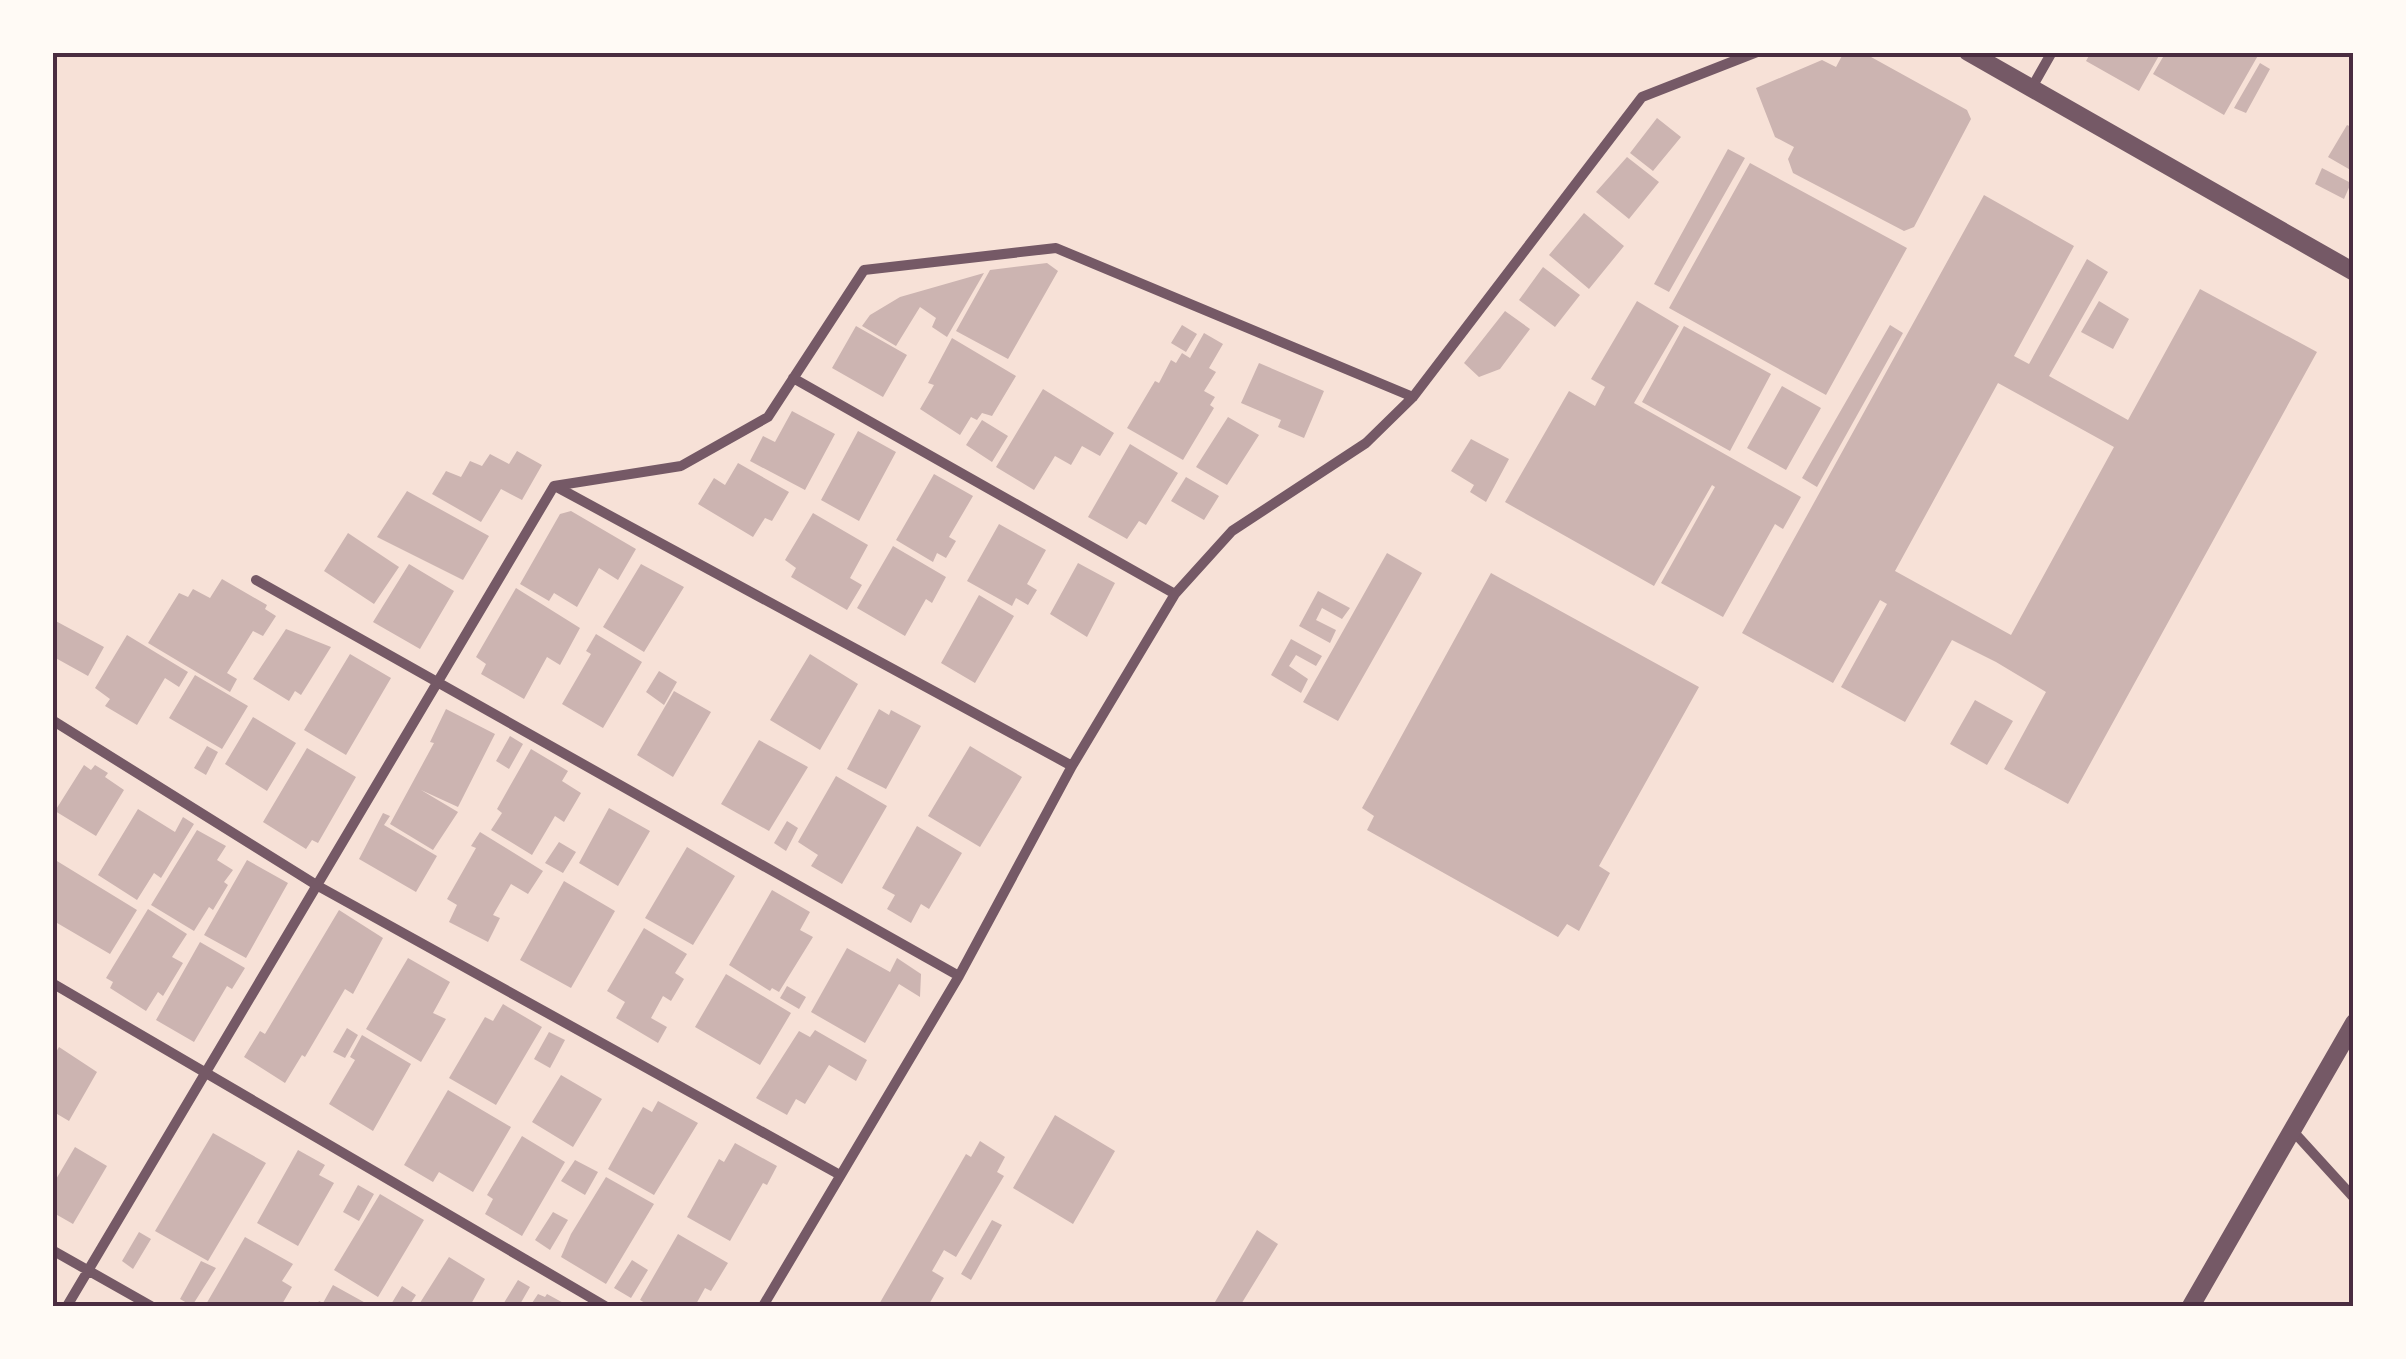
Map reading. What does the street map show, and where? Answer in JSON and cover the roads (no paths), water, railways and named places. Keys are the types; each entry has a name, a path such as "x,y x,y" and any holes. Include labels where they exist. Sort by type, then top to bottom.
{"street":[{"path":"763,1306 959,976 1072,766 1175,594 1232,531 1366,442 1413,397 1642,97 1757,52"},
{"path":"1968,52 2354,272"},
{"path":"2031,88 2052,52"},
{"path":"554,486 681,466 768,417 864,270 1056,248 1413,397"},
{"path":"794,378 1175,594"},
{"path":"68,1306 554,486"},
{"path":"554,486 1072,766"},
{"path":"256,580 959,976"},
{"path":"52,720 318,886 840,1176"},
{"path":"52,983 605,1306"},
{"path":"2191,1306 2354,1023"},
{"path":"2292,1130 2354,1198"},
{"path":"52,1250 152,1306"}]}
